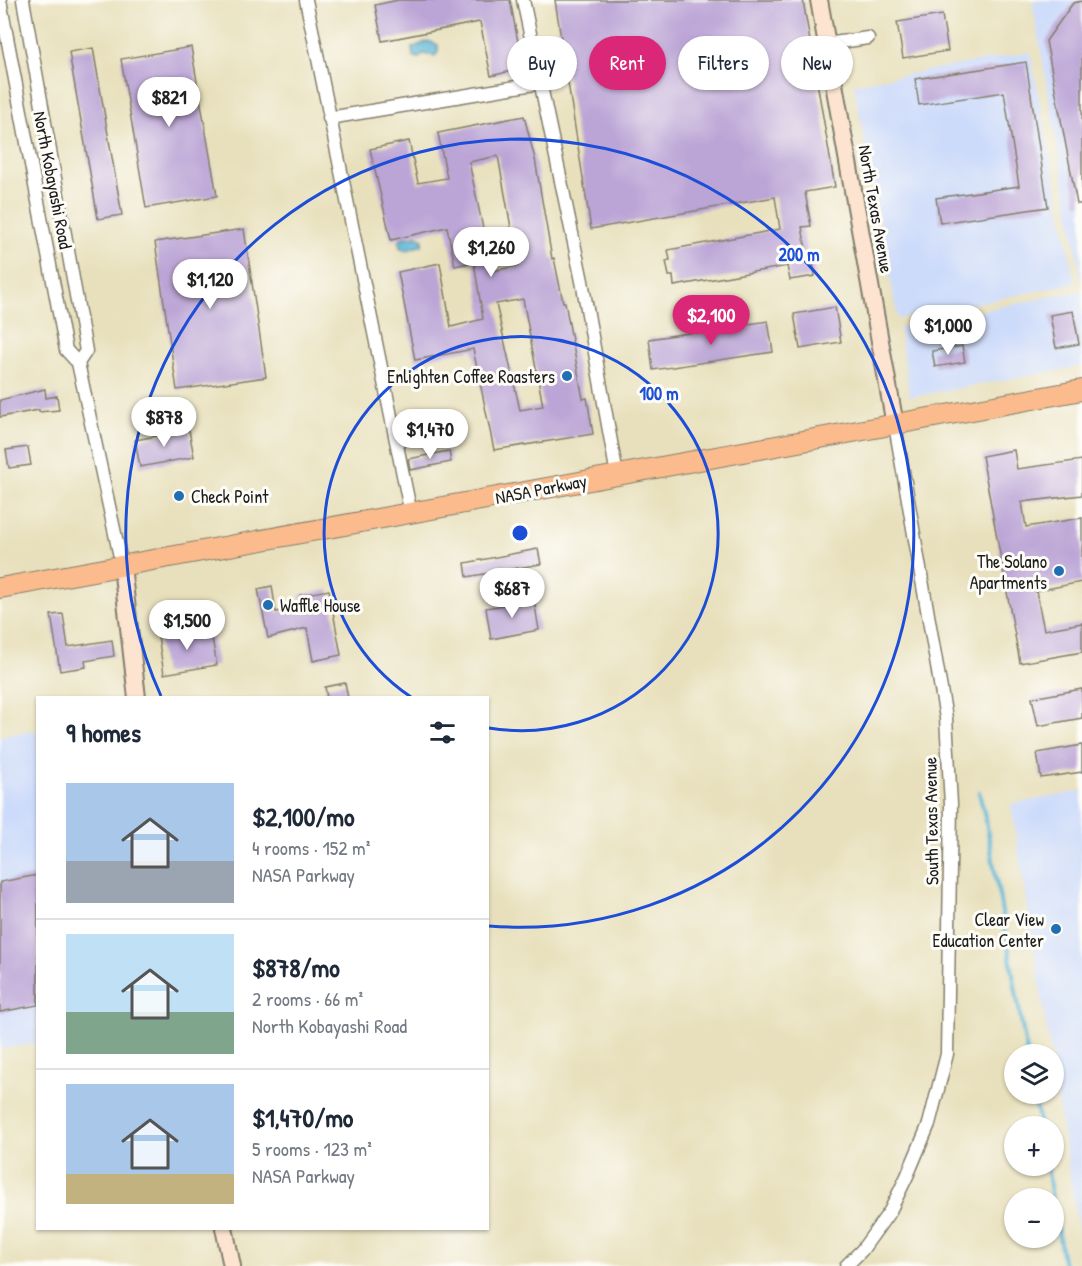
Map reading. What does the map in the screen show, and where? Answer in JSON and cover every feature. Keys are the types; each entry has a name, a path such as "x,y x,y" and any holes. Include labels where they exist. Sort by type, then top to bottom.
{"main road":[{"name":"NASA Parkway","path":"0,588 1082,390"}],"street":[{"name":"North Kobayashi Road","path":"0,0 66,350 78,363 122,566"},
{"name":"North Kobayashi Road","path":"23,0 86,351 78,363"},
{"path":"306,0 411,514"},
{"path":"523,0 530,36"},
{"name":"North Texas Avenue","path":"819,0 826,36"},
{"path":"853,40 868,38"},
{"path":"329,118 507,88"},
{"path":"541,90 582,281 617,475"},
{"name":"North Texas Avenue","path":"835,90 895,425"},
{"name":"South Texas Avenue","path":"846,1266 862,1250 890,1211 907,1176 929,1124 947,1054 951,804 946,718 895,425"},
{"path":"122,566 137,696"},
{"path":"224,1230 232,1266"}],"shaded area":[{"path":"1082,0 1082,283 1032,1"},
{"path":"1030,52 1075,283 898,319 854,84"},
{"path":"1082,290 1082,366 910,397 899,328"},
{"path":"36,730 36,1043 0,1049 0,736"},
{"name":"Clear View Education Center","path":"1082,791 1082,1252 1064,1139 1064,1116 1060,1116 1058,1104 1064,1104 1064,1044 1049,1044 1011,804"}],"water":[{"path":"428,41 438,45 438,52 435,56 423,54 419,58 413,57 412,48"},
{"path":"417,236 423,239 422,245 405,251 400,247 399,242 403,238"}],"building":[{"path":"398,0 510,0 517,36 507,36 507,72 491,76 480,22 382,41 375,5"},
{"path":"555,0 803,0 809,36 781,36 781,90 818,90 835,187 805,192 811,226 802,227 808,260 813,260 815,276 790,280 787,266 674,286 673,276 669,276 666,261 670,260 668,250 780,229 775,197 591,229 569,90 577,90 577,36 561,36"},
{"path":"1082,1 1082,204 1077,204 1046,41 1073,3"},
{"path":"942,15 948,51 903,58 897,22"},
{"path":"191,47 217,196 146,208 121,59"},
{"path":"93,48 122,215 98,219 69,52"},
{"path":"1026,62 1048,207 940,223 936,198 1019,186 1004,92 919,105 915,79"},
{"path":"524,116 535,159 552,259 554,258 563,302 565,302 583,399 587,398 593,434 494,450 473,349 415,360 398,272 440,263 451,327 483,319 474,262 455,266 447,227 391,240 370,149 409,141 418,183 447,178 438,133","holes":["498,156 518,266 492,271 469,162","523,299 543,406 520,410 496,304"]},
{"path":"244,229 266,377 177,390 155,242"},
{"path":"835,307 841,342 800,349 794,314"},
{"path":"1073,311 1079,344 1056,348 1050,315"},
{"path":"768,321 773,352 653,370 649,339"},
{"path":"962,346 965,362 935,367 932,351"},
{"path":"45,389 46,398 57,396 59,410 39,412 39,410 0,417 0,400"},
{"path":"189,430 194,457 140,467 135,440"},
{"path":"28,447 31,465 9,468 6,450"},
{"path":"1014,450 1017,469 1082,460 1082,495 1022,502 1026,527 1082,518 1082,582 1036,591 1044,630 1082,623 1082,652 1020,663 982,456"},
{"path":"449,451 451,462 410,470 408,459"},
{"path":"538,549 541,564 467,577 465,563"},
{"path":"272,586 276,612 302,607 300,595 329,590 341,655 313,661 307,628 268,638 258,589"},
{"path":"534,600 539,630 491,639 486,608"},
{"path":"63,614 68,647 112,640 114,656 85,661 86,667 60,671 51,615"},
{"path":"210,628 217,665 164,674 158,636"},
{"path":"345,683 348,696 327,696 325,687"},
{"path":"1082,689 1082,718 1038,726 1032,698"},
{"path":"1082,745 1082,772 1041,778 1037,753"},
{"path":"36,875 36,1005 0,1012 0,882"}],"waterway":[{"path":"979,792 1025,1044"},
{"path":"1036,1104 1038,1116"},
{"path":"1049,1176 1050,1188"},
{"path":"1061,1248 1064,1266"}],"place":[{"name":"Enlighten Coffee Roasters","path":"567,376"},
{"name":"Check Point","path":"179,496"},
{"name":"The Solano Apartments","path":"1059,571"},
{"name":"Waffle House","path":"268,605"},
{"name":"Clear View Education Center","path":"1056,929"}]}
